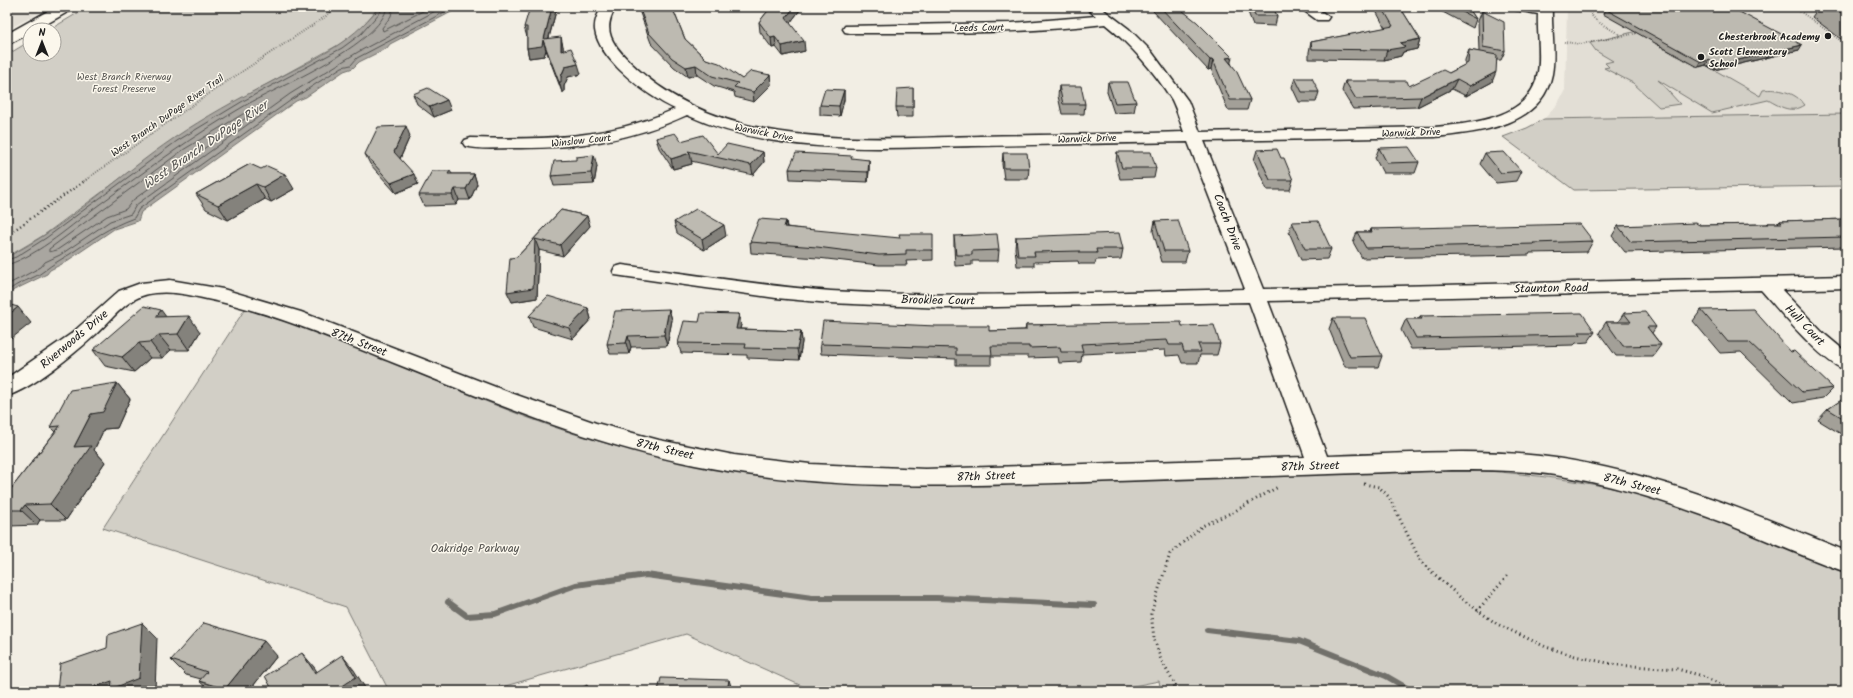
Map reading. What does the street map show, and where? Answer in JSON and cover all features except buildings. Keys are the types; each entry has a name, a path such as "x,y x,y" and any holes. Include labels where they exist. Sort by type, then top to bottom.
{"main road":[{"path":"7,40 66,7"}],"street":[{"name":"Warwick Drive","path":"610,7 602,19 601,28 605,41 614,54 636,79 673,104 712,120 746,129 794,138 845,142 1435,132 1473,128 1498,122 1524,109 1539,94 1543,86 1545,74 1545,9"},
{"name":"Coach Drive","path":"1092,7 1137,44 1164,77 1180,101 1256,294 1319,466"},
{"path":"1306,7 1322,17"},
{"path":"1521,7 1545,9"},
{"name":"Leeds Court","path":"850,29 1033,26 1070,24 1108,19"},
{"name":"Winslow Court","path":"471,143 539,144 603,139 641,129 685,110"},
{"name":"Brooklea Court","path":"622,271 776,292 890,300 944,302 1256,294"},
{"name":"Staunton Road","path":"1256,294 1846,282"},
{"name":"Hull Court","path":"1766,284 1815,337 1846,363"},
{"name":"87th Street","path":"140,289 153,287 175,287 223,295 253,302 278,310 572,423 625,440 742,465 864,476 925,478 1483,461 1569,469 1679,497 1733,515 1846,562"},
{"name":"Riverwoods Drive","path":"7,388 54,357 88,330 124,296 140,289"}],"path":[{"name":"West Branch DuPage River Trail","path":"7,235 217,88 325,18 334,7"},
{"path":"1588,7 1589,13 1594,18 1621,35"},
{"path":"1794,7 1840,40 1846,40"},
{"path":"1564,42 1581,44 1636,32 1643,36"},
{"path":"1650,40 1698,67 1706,65 1716,70"},
{"path":"1364,484 1373,484 1384,490 1421,562 1477,611 1497,624 1520,636 1575,656 1617,665 1677,669 1699,675 1737,691"},
{"path":"1175,691 1174,683 1161,660 1154,638 1151,614 1170,554 1202,526 1235,511 1278,487"},
{"path":"1477,611 1509,574"}],"shaded area":[{"path":"7,7 49,7 7,30"},
{"name":"Scott Elementary School","path":"1567,7 1846,7 1846,114 1544,119 1557,105 1565,90"}],"green space":[{"name":"West Branch Riverway Forest Preserve","path":"88,7 379,7 358,31 340,44 242,98 175,138 44,235 7,257 7,55 22,46 22,62 62,62 62,22"},
{"path":"1637,31 1671,52 1706,65 1760,96 1763,90 1780,90 1796,97 1805,105 1800,108 1791,109 1782,107 1768,100 1712,113 1658,80 1680,104 1659,107 1633,83 1604,68 1609,67 1605,63 1613,61 1596,51 1590,43"},
{"path":"1846,114 1846,186 1574,190 1503,137 1527,128 1544,119"},
{"name":"Oakridge Parkway","path":"245,309 328,337 492,404 575,434 619,447 663,457 752,473 843,482 934,486 1474,470 1581,482 1659,499 1746,529 1846,570 1846,691 1203,691 1196,689 1196,691 1161,691 1159,681 1108,691 813,691 686,634 488,691 389,691 346,607 103,528"}],"water":[{"name":"West Branch DuPage River","path":"379,7 461,7 390,44 387,48 359,62 353,68 344,71 306,97 296,101 141,212 138,221 114,229 64,263 50,270 47,274 14,290 7,296 7,257 51,231 153,153 186,130 234,102 316,59 343,42 356,32"}],"waterway":[{"path":"448,602 467,616 495,614 576,585 646,575 812,598 937,598 1094,605"},
{"path":"1207,630 1299,641 1386,676 1412,691"}],"place":[{"name":"Chesterbrook Academy","path":"1828,36"},
{"name":"Scott Elementary School","path":"1701,57"}]}
